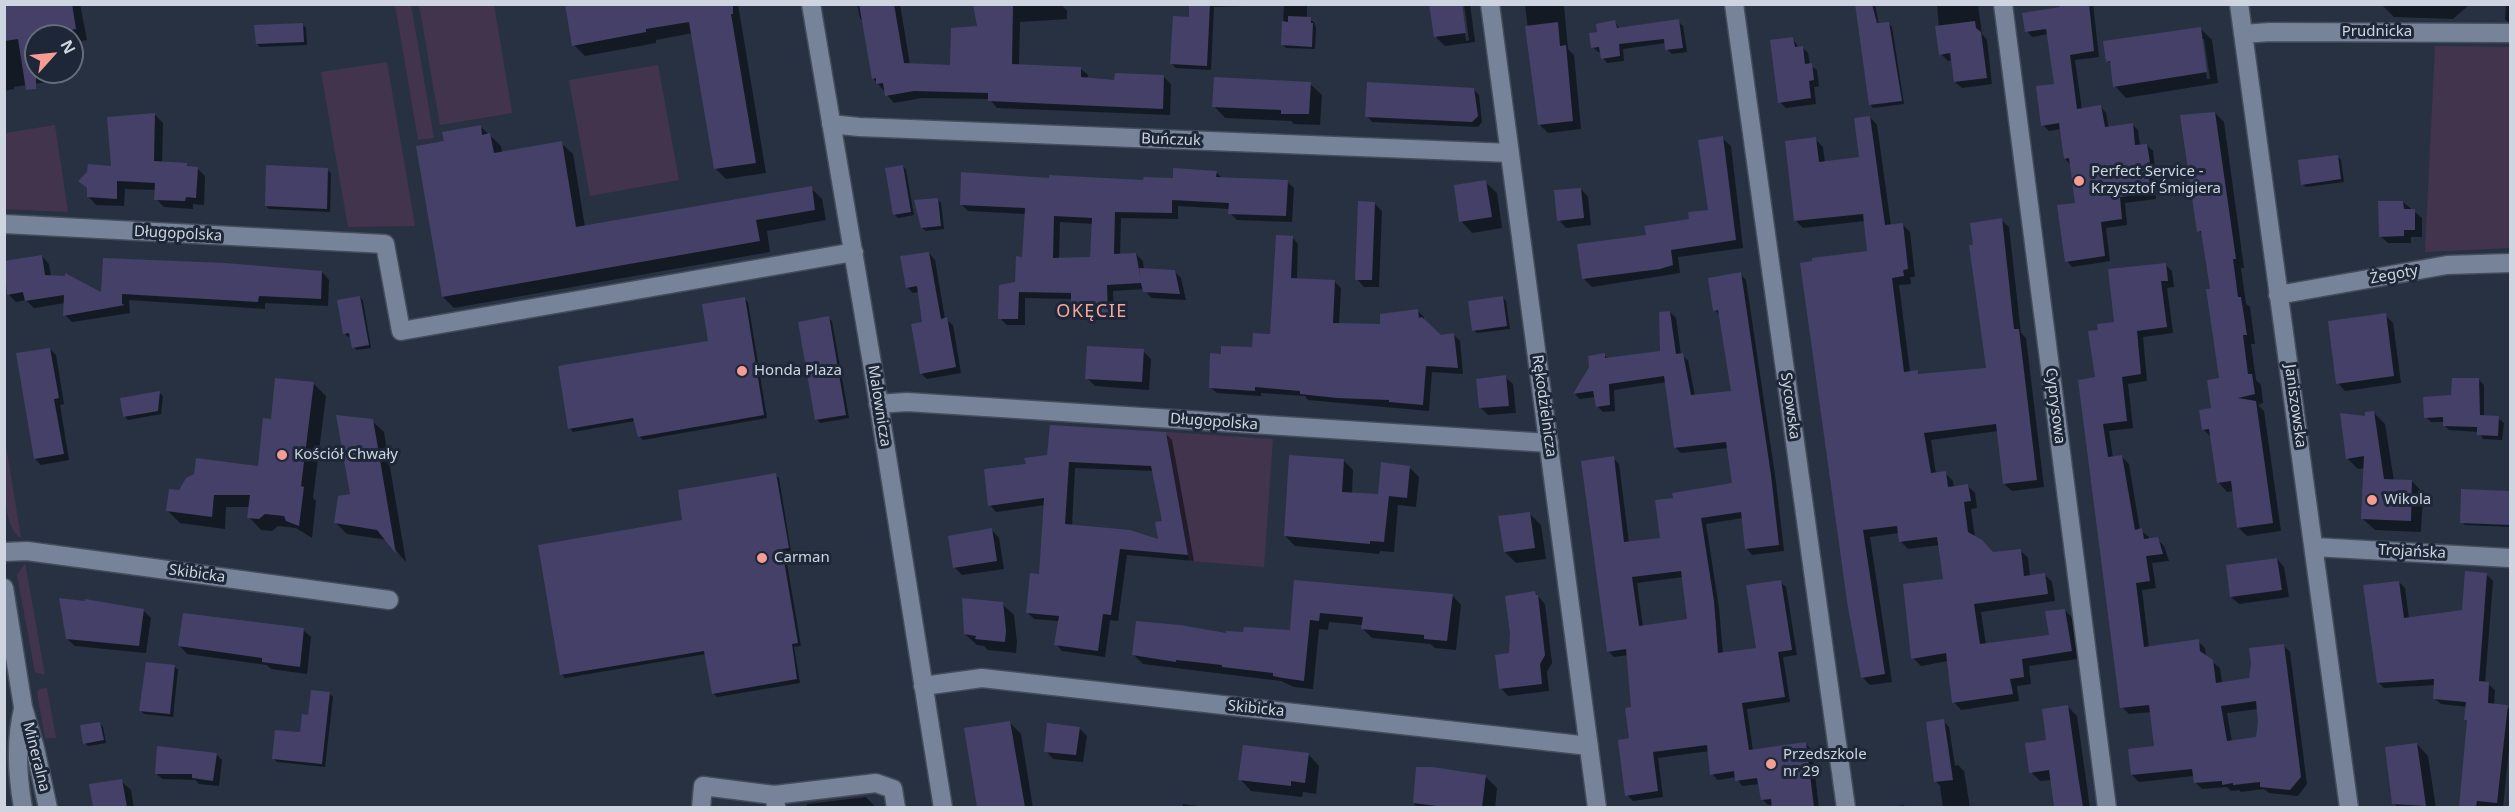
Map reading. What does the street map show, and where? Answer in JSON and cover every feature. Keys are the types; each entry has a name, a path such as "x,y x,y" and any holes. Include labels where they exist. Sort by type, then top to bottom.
{"street":[{"name":"Malownicza","path":"811,4 854,252 944,807"},
{"name":"Rękodzielnicza","path":"1490,4 1597,807"},
{"name":"Sycowska","path":"1734,4 1846,807"},
{"name":"Cyprysowa","path":"2003,4 2107,807"},
{"name":"Janiszowska","path":"2239,4 2349,807"},
{"name":"Prudnicka","path":"2243,34 2270,32 2511,33"},
{"name":"Buńczuk","path":"831,124 1510,153"},
{"name":"Długopolska","path":"4,224 385,244 401,331 854,252"},
{"name":"Żegoty","path":"2278,295 2448,265 2511,264"},
{"name":"Długopolska","path":"878,404 908,402 1549,443"},
{"name":"Trojańska","path":"2314,547 2511,558"},
{"name":"Skibicka","path":"4,552 27,551 389,600"},
{"name":"Mineralna","path":"4,588 23,707 48,807"},
{"name":"Skibicka","path":"923,686 982,678 1589,746"},
{"name":"Mineralna","path":"23,707 17,744 17,767 23,807"},
{"path":"701,807 703,786 775,801 876,783 893,789 896,807"}],"shaded area":[{"path":"395,5 411,5 434,138 418,140"},
{"path":"419,5 494,5 512,113 440,125"},
{"path":"2435,46 2510,47 2510,248 2425,252"},
{"path":"387,62 415,226 348,227 321,72"},
{"path":"658,65 679,180 590,196 569,80"},
{"path":"55,125 68,212 5,209 5,133"},
{"path":"1166,432 1273,439 1264,567 1189,561"},
{"path":"4,439 21,538 9,521 6,508"},
{"path":"25,563 45,675 35,672 17,575"},
{"path":"47,688 56,738 45,738 37,692 39,689"}],"building":[{"path":"4,4 72,4 75,24 24,24 24,77 18,39 4,41"},
{"path":"565,4 733,4 733,14 731,14 756,163 714,169 689,22 572,46"},
{"path":"859,4 894,4 904,63 950,65 951,28 977,26 973,4 1013,4 1012,64 1081,67 1081,77 1114,80 1115,73 1164,75 1163,109 988,101 988,93 914,91 885,96 883,83 876,84 876,78 872,79"},
{"path":"1189,4 1210,4 1207,66 1170,64 1173,16 1189,17"},
{"path":"1429,4 1462,4 1466,33 1434,37"},
{"path":"1855,4 1872,4 1877,23 1889,22 1902,101 1869,105"},
{"path":"2060,4 2089,4 2094,51 2070,55 2077,109 2101,105 2105,127 2133,123 2135,145 2147,144 2151,193 2120,197 2122,219 2101,222 2105,256 2065,262 2057,205 2075,203 2069,158 2064,159 2059,123 2041,126 2036,86 2054,84 2046,29 2025,32 2022,13 2060,7"},
{"path":"1288,16 1311,17 1312,47 1281,45 1282,21 1288,22"},
{"path":"1679,19 1683,48 1665,50 1664,39 1619,44 1620,56 1601,59 1599,47 1591,48 1589,33 1597,32 1596,24 1615,20 1617,28"},
{"path":"1975,21 1976,28 1981,32 1987,78 1954,82 1950,53 1939,55 1935,26"},
{"path":"1558,22 1560,46 1566,45 1573,121 1538,125 1525,26"},
{"path":"303,23 304,42 256,44 254,25"},
{"path":"2201,27 2207,72 2113,87 2110,61 2106,62 2103,41"},
{"path":"1793,37 1795,47 1803,46 1805,64 1812,63 1814,80 1809,81 1811,98 1778,103 1770,40"},
{"path":"1214,77 1311,82 1309,114 1281,114 1281,110 1212,107"},
{"path":"1367,82 1474,88 1478,116 1472,122 1365,117"},
{"path":"25,84 36,84 36,89 26,90"},
{"path":"2215,112 2236,259 2233,259 2238,297 2241,297 2247,335 2243,335 2248,374 2252,374 2255,394 2238,398 2256,401 2273,523 2237,528 2231,481 2217,483 2209,429 2202,430 2199,410 2211,408 2207,380 2219,378 2206,289 2210,289 2201,231 2197,232 2180,115"},
{"path":"155,113 154,161 187,163 187,166 198,167 196,198 186,197 185,201 154,200 155,183 117,181 117,199 87,197 87,188 78,181 87,172 88,164 111,166 107,117"},
{"path":"1870,116 1885,225 1903,223 1908,269 1903,270 1904,276 1892,278 1904,372 1918,370 1918,374 1986,368 1969,245 1973,245 1970,223 2002,218 2014,329 2019,329 2037,480 2003,484 1996,424 1924,433 1931,473 1946,471 1948,487 1968,484 1971,501 1964,502 1968,532 1982,540 1993,552 2021,549 2024,576 2045,573 2048,594 1974,604 1980,644 2049,635 2045,611 2065,609 2072,651 2022,659 2024,677 2010,679 2013,694 1952,703 1946,653 1911,659 1903,584 1943,579 1937,537 1899,542 1897,526 1863,530 1885,674 1861,678 1848,608 1800,263 1812,261 1812,258 1867,251 1863,214 1794,221 1785,141 1816,137 1819,162 1859,157 1854,118"},
{"path":"481,125 482,135 490,133 494,153 562,141 576,227 812,186 815,210 756,220 760,241 442,297 416,146 444,141 442,132"},
{"path":"1723,136 1736,240 1671,250 1673,265 1660,269 1582,279 1577,244 1646,235 1644,226 1689,219 1688,212 1708,210 1698,140"},
{"path":"2338,155 2341,179 2301,185 2298,160"},
{"path":"266,165 328,168 327,209 265,206"},
{"path":"903,165 911,212 893,215 885,168"},
{"path":"1173,168 1217,171 1216,177 1288,180 1286,216 1228,214 1229,203 1172,200 1172,213 1115,212 1114,254 1136,253 1141,281 1139,268 1175,270 1180,294 1143,292 1141,283 1107,285 1108,313 1076,314 1077,304 1071,304 1071,293 1019,292 1018,319 998,319 999,285 1015,282 1016,256 1022,257 1025,208 960,205 961,172 1049,178 1049,175 1143,180 1144,177 1173,178","holes":["1054,216 1092,218 1090,257 1053,258"]},
{"path":"1486,180 1492,217 1459,222 1454,185"},
{"path":"1581,188 1584,218 1557,221 1554,190"},
{"path":"938,198 941,226 921,228 914,200"},
{"path":"1358,201 1375,202 1372,280 1355,280"},
{"path":"2378,201 2403,201 2404,209 2415,209 2415,230 2404,230 2404,236 2379,237"},
{"path":"1276,235 1293,236 1291,278 1335,280 1333,323 1380,324 1380,314 1418,309 1419,318 1422,317 1441,335 1454,333 1458,368 1426,366 1423,405 1389,402 1389,400 1337,398 1300,394 1300,391 1255,387 1255,391 1209,388 1210,353 1221,354 1221,346 1252,347 1253,333 1270,334"},
{"path":"929,252 941,319 947,317 956,367 920,374 911,324 922,322 917,286 906,288 900,256"},
{"path":"42,255 45,275 65,276 65,273 101,292 103,258 225,263 322,271 321,299 259,296 258,302 122,294 122,304 125,305 63,316 64,295 25,301 23,292 7,295 4,261"},
{"path":"2166,263 2168,281 2161,281 2167,327 2137,331 2141,374 2122,377 2127,421 2103,424 2108,457 2122,455 2135,530 2142,528 2144,539 2158,537 2163,554 2146,556 2150,581 2136,583 2144,647 2199,639 2200,651 2213,660 2216,683 2249,678 2251,663 2249,648 2284,644 2301,777 2290,790 2260,787 2260,782 2233,785 2233,783 2222,785 2222,781 2194,783 2192,769 2131,775 2128,749 2154,746 2149,705 2120,708 2078,380 2095,377 2088,331 2098,330 2097,324 2114,322 2108,269","holes":["2256,701 2258,722 2256,737 2227,741 2221,706"]},
{"path":"1741,272 1779,545 1745,549 1741,512 1701,518 1714,601 1718,653 1756,648 1746,585 1781,580 1792,650 1778,652 1785,697 1742,703 1749,750 1806,742 1814,807 1772,807 1771,799 1761,800 1757,778 1735,781 1734,771 1710,775 1707,745 1653,752 1658,791 1625,796 1618,740 1629,738 1625,708 1631,707 1626,649 1607,652 1581,461 1614,456 1624,542 1660,538 1655,500 1673,498 1672,493 1732,483 1726,442 1674,448 1664,376 1609,384 1610,405 1596,407 1593,391 1573,394 1589,367 1588,356 1605,353 1605,358 1660,351 1659,312 1670,311 1676,354 1683,353 1691,395 1731,391 1718,310 1713,311 1708,278","holes":["1681,571 1687,619 1639,626 1632,577"]},
{"path":"360,296 369,345 352,348 349,333 343,334 337,300"},
{"path":"1503,296 1507,326 1472,331 1468,301"},
{"path":"745,297 764,415 638,437 633,418 568,429 558,366 708,341 702,304"},
{"path":"2386,313 2394,376 2336,384 2328,321"},
{"path":"829,316 846,415 815,420 798,322"},
{"path":"1087,346 1144,349 1142,382 1085,379"},
{"path":"50,348 59,398 54,399 64,454 34,459 16,353"},
{"path":"1506,375 1509,406 1479,408 1476,379"},
{"path":"275,378 314,382 301,486 304,487 299,526 286,521 284,516 265,514 259,519 247,518 250,495 214,495 212,517 166,511 169,489 179,490 186,478 194,474 196,458 258,466 263,418 271,419"},
{"path":"2452,378 2479,378 2480,415 2499,416 2498,436 2477,435 2477,427 2443,426 2443,417 2424,418 2423,397 2451,395"},
{"path":"160,391 158,411 123,417 120,398"},
{"path":"2374,411 2384,479 2412,480 2411,521 2361,519 2364,456 2346,459 2340,413 2365,416 2365,412"},
{"path":"336,415 373,419 396,554 377,530 334,523 338,496 350,494"},
{"path":"1050,425 1166,432 1188,555 1120,549 1111,615 1103,614 1098,651 1054,645 1059,616 1026,613 1030,573 1039,574 1044,498 988,506 984,469 1026,464 1024,458 1047,455","holes":["1069,462 1151,466 1162,521 1155,522 1158,539 1130,530 1065,524"]},
{"path":"1289,455 1344,459 1342,492 1378,494 1381,462 1410,466 1407,498 1389,496 1384,542 1370,541 1370,544 1284,536"},
{"path":"776,473 789,548 782,549 798,643 792,644 797,679 712,694 704,651 560,675 538,545 682,520 678,490"},
{"path":"2461,489 2511,491 2511,525 2460,523"},
{"path":"1530,512 1535,548 1504,552 1498,516"},
{"path":"992,528 997,561 953,568 948,536"},
{"path":"2277,558 2282,590 2230,597 2226,565"},
{"path":"2465,571 2487,573 2479,681 2489,682 2488,703 2508,705 2497,803 2477,801 2476,807 2459,807 2467,720 2464,720 2466,702 2433,699 2434,679 2377,683 2363,585 2399,581 2404,618 2462,610"},
{"path":"1294,580 1453,594 1447,641 1424,639 1424,635 1361,629 1363,617 1320,613 1319,621 1310,620 1304,681 1273,676 1273,673 1222,667 1222,665 1176,660 1176,662 1132,655 1136,621 1180,625 1226,633 1226,631 1243,632 1244,627 1290,630"},
{"path":"1535,591 1538,595 1545,655 1540,664 1542,684 1499,689 1495,655 1509,653 1510,633 1505,596"},
{"path":"59,598 85,601 85,599 144,609 139,646 66,639"},
{"path":"962,598 1003,602 1005,642 975,639 976,636 964,634"},
{"path":"183,613 304,628 300,667 262,662 262,658 178,646"},
{"path":"146,662 175,665 170,714 139,711"},
{"path":"311,690 330,692 322,764 272,759 275,730 300,732 302,714 308,715"},
{"path":"2068,705 2083,807 2054,807 2049,770 2029,773 2025,743 2046,740 2042,709"},
{"path":"1944,719 1953,780 1934,782 1926,722"},
{"path":"1010,721 1025,807 977,807 964,728"},
{"path":"100,722 104,740 83,744 80,725"},
{"path":"1047,723 1080,727 1076,755 1044,752"},
{"path":"2417,743 2426,806 2392,804 2385,747"},
{"path":"1243,745 1309,753 1305,783 1291,781 1291,786 1238,780"},
{"path":"157,746 217,753 213,781 192,778 192,774 155,774"},
{"path":"1416,767 1432,767 1486,775 1482,807 1436,807 1413,803"},
{"path":"122,779 127,807 93,807 89,784"}],"place":[{"name":"Perfect Service - Krzysztof Śmigiera","path":"2079,181"},
{"name":"Honda Plaza","path":"742,371"},
{"name":"Kościół Chwały","path":"282,455"},
{"name":"Wikola","path":"2372,500"},
{"name":"Carman","path":"762,558"},
{"name":"Przedszkole nr 29","path":"1771,764"}],"district":[{"name":"OKĘCIE","path":"1092,312"}]}
